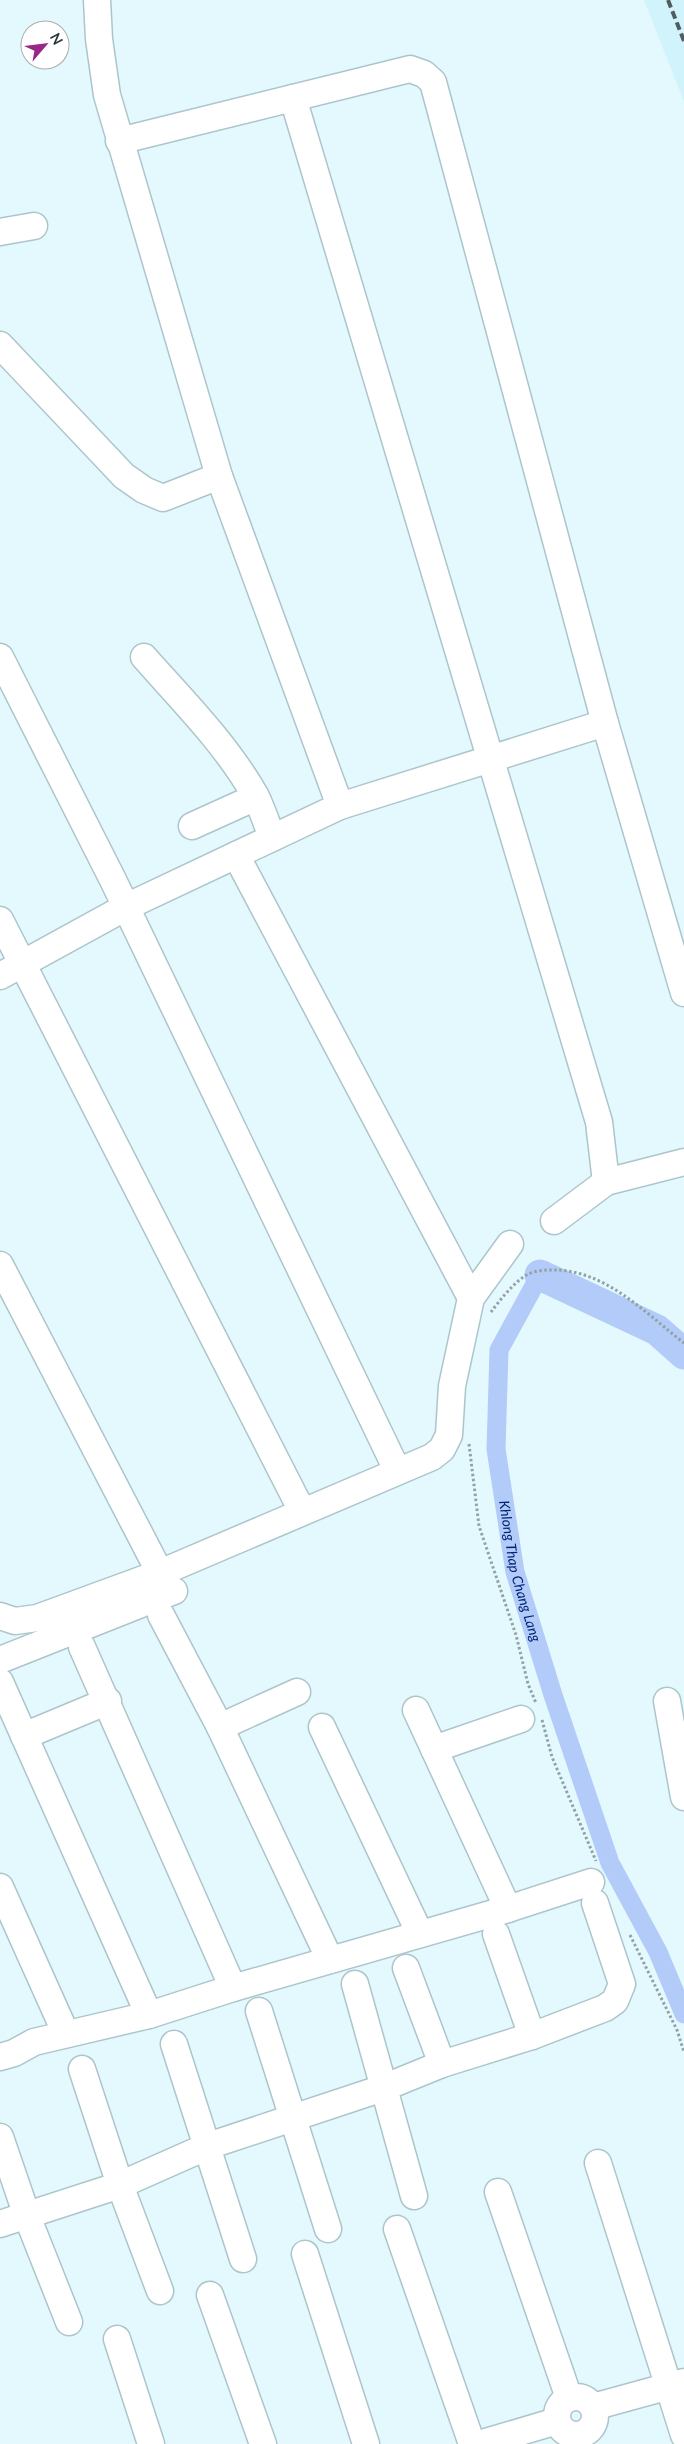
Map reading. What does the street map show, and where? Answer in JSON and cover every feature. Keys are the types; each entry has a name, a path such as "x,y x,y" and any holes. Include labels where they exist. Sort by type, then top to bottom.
{"street":[{"path":"96,0 99,39 107,95 219,476 340,806"},
{"path":"119,141 410,69 424,74 433,82 605,723 684,993"},
{"path":"293,98 599,1122 606,1182"},
{"path":"0,232 34,226"},
{"path":"0,345 124,476 144,490 163,498 219,476"},
{"path":"0,657 126,907 397,1470"},
{"path":"144,657 200,720 256,797 272,838"},
{"path":"0,976 126,907 340,806 605,723"},
{"path":"192,826 256,797"},
{"path":"236,855 480,1307"},
{"path":"0,920 302,1511"},
{"path":"554,1221 606,1182 684,1162"},
{"path":"0,1660 167,1582 302,1511 432,1457 442,1449 450,1435 452,1386 480,1307 510,1244"},
{"path":"0,1265 167,1582"},
{"path":"0,1616 15,1621 37,1618 167,1582"},
{"path":"161,1615 220,1727 330,1960"},
{"path":"82,1646 108,1701 233,1988"},
{"path":"0,1682 149,2015"},
{"path":"220,1727 296,1692"},
{"path":"667,1700 684,1797"},
{"path":"24,1736 108,1701"},
{"path":"416,1710 508,1910"},
{"path":"434,1749 533,1713"},
{"path":"322,1727 420,1934"},
{"path":"0,2057 14,2053 34,2042 149,2015 233,1988 595,1885 622,1984 615,2001 605,2008 532,2036 442,2064 383,2088 208,2146 120,2185 0,2224"},
{"path":"0,1887 66,2034"},
{"path":"496,1934 532,2036"},
{"path":"406,1968 442,2064"},
{"path":"354,1984 414,2196"},
{"path":"259,2011 328,2229"},
{"path":"0,2038 17,2038 34,2042"},
{"path":"174,2044 244,2259"},
{"path":"82,2069 120,2185 160,2291"},
{"path":"0,2137 27,2216 69,2322"},
{"path":"598,2163 677,2384 684,2435"},
{"path":"498,2192 569,2398"},
{"path":"397,2229 472,2444"},
{"path":"305,2254 366,2444"},
{"path":"210,2294 263,2444"},
{"path":"117,2339 151,2444"},
{"path":"593,2407 677,2384"},
{"path":"479,2444 587,2432 593,2425 595,2416 593,2407 582,2398 569,2398 559,2407 572,2433"}],"path":[{"path":"480,1307 509,1291 528,1274 540,1271 562,1270 582,1273 624,1295 684,1344"},
{"path":"468,1439 479,1526 516,1635 533,1713 552,1756 595,1885"},
{"path":"626,1926 677,2030 684,2052"}],"shaded area":[{"path":"644,0 684,0 684,102"}],"waterway":[{"name":"Khlong Thap Chang Lang","path":"540,1275 499,1350 496,1449 515,1572 553,1695 610,1863 658,1952 684,2014"},
{"name":"Khlong Thap Chang Lang","path":"540,1275 657,1330 684,1354"}],"railway":[{"path":"668,0 684,41"}]}
